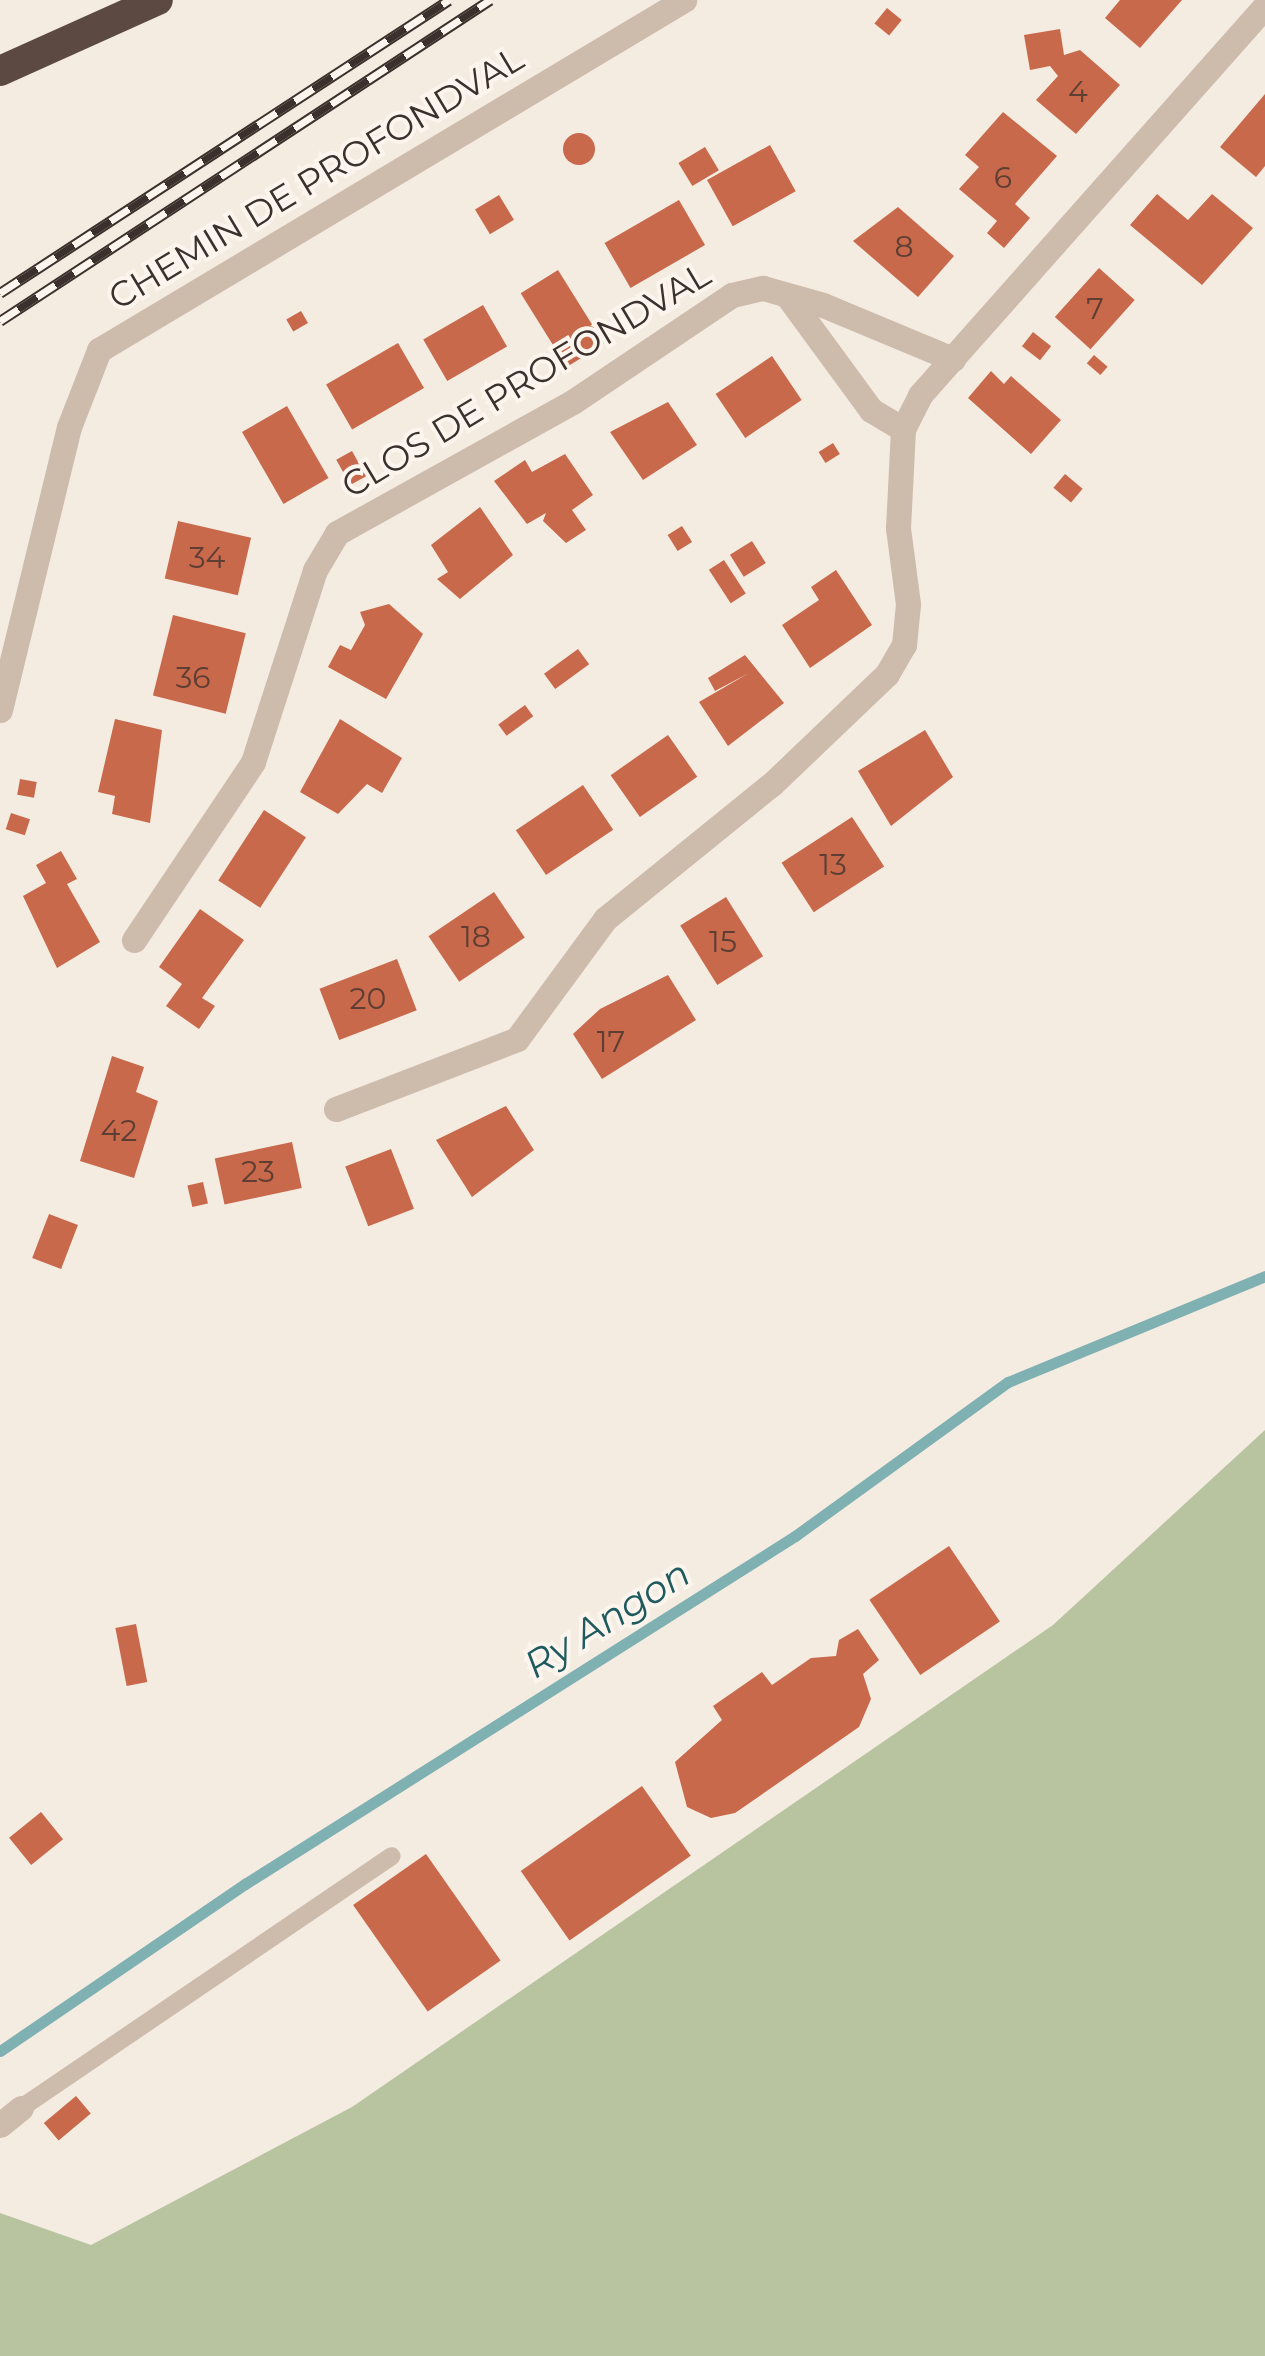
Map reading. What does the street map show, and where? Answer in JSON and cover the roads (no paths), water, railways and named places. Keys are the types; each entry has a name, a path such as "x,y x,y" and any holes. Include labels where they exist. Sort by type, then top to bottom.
{"highway":[{"path":"0,71 158,0"}],"street":[{"name":"CHEMIN DE PROFONDVAL","path":"0,710 69,427 99,350 684,0"},
{"path":"336,1109 517,1039 604,919 772,784 888,674 904,645 908,604 898,528 903,428 952,359 1265,6"},
{"name":"CLOS DE PROFONDVAL","path":"134,940 252,762 315,570 337,533 574,401 732,296 763,288 952,359"},
{"path":"789,298 871,410 903,428"},
{"path":"0,2125 21,2108"}],"lane":[{"path":"21,2108 392,1856"}],"waterway":[{"name":"Ry Angon","path":"0,2051 245,1884 795,1536 1008,1382 1265,1276"}],"railway":[{"path":"0,293 449,0"},
{"path":"0,321 490,0"}]}
